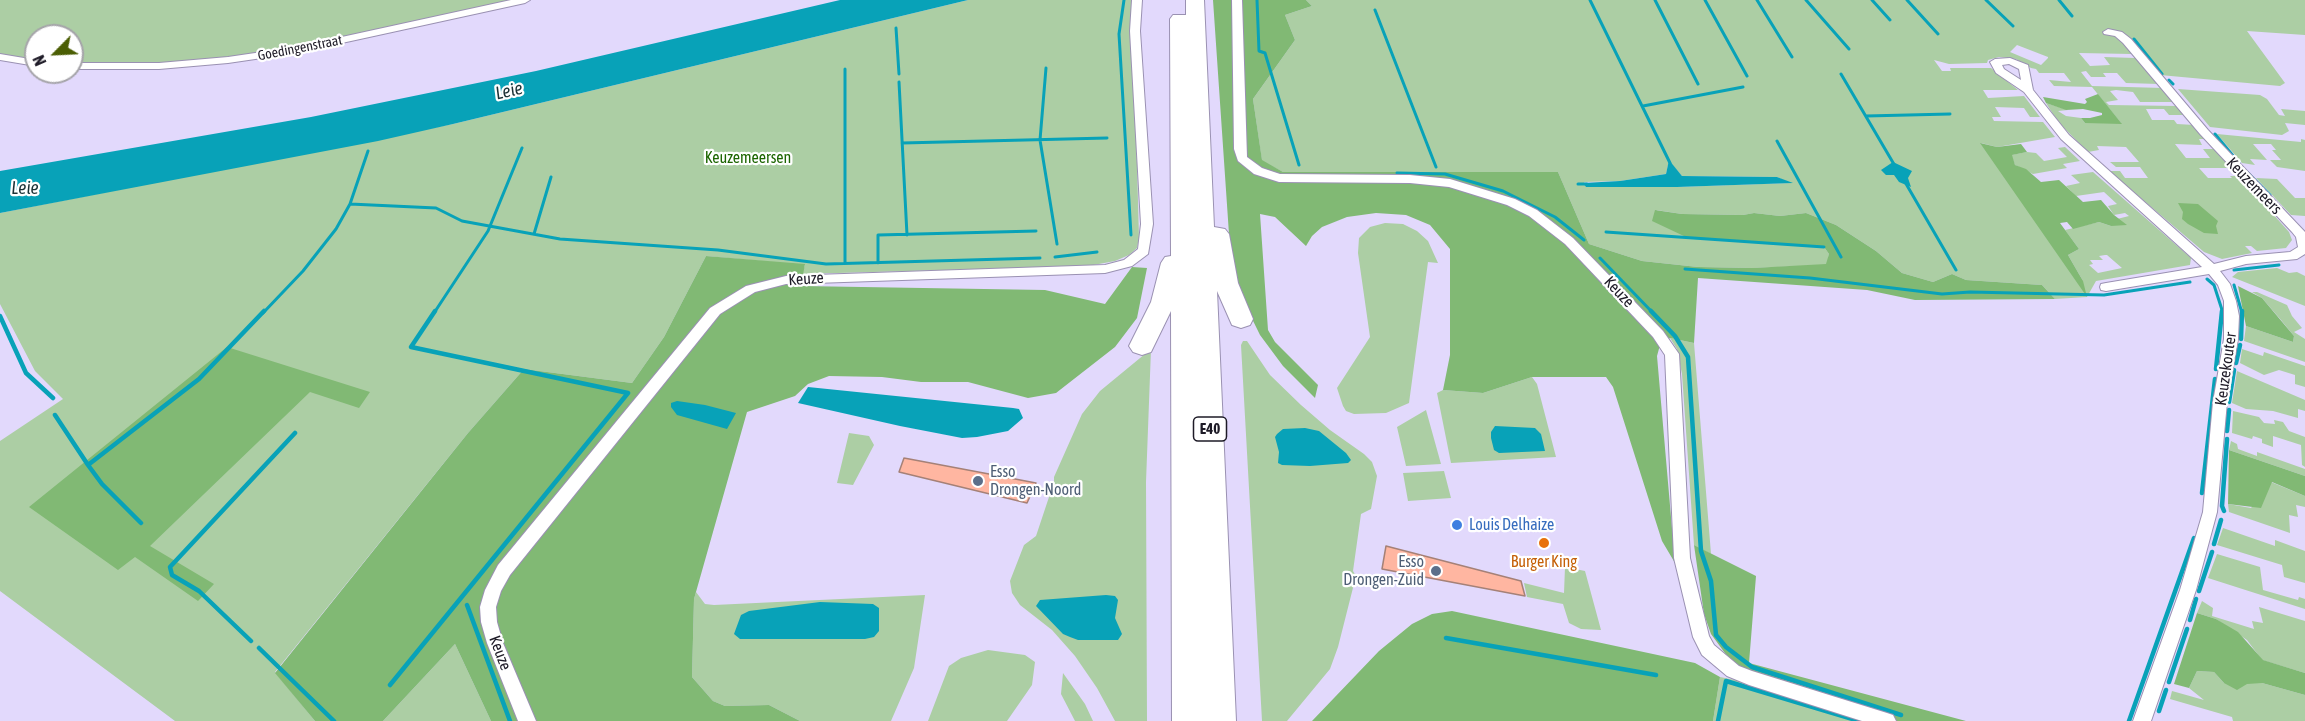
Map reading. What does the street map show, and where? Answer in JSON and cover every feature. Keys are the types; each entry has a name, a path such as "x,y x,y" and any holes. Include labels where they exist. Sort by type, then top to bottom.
{"highway":[{"name":"E40","path":"1179,0 1188,721"},
{"name":"E40","path":"1195,0 1220,721"},
{"path":"1200,136 1226,283 1241,319"},
{"path":"1142,346 1163,302 1174,258 1182,241"}],"street":[{"name":"Goedingenstraat","path":"84,66 173,66 241,58 315,46 525,0"},
{"name":"Keuze","path":"527,721 495,643 489,622 488,607 493,590 504,570 715,311 751,289 786,280 1105,269 1128,263 1144,251 1147,224 1135,31 1137,0"},
{"name":"Keuze","path":"1238,0 1242,158 1258,171 1279,178 1410,180 1450,183 1511,202 1533,213 1569,241 1658,334 1672,354 1682,558 1701,637 1708,650 1733,671 1749,678 1887,721"},
{"name":"Keuzemeers","path":"2106,287 2246,260 2294,256 2304,249 2304,243 2296,229 2204,132 2127,41 2118,34 2108,32"},
{"path":"0,57 24,61"},
{"name":"Keuzekouter","path":"2028,90 2075,147 2212,268 2224,284 2232,316 2231,339 2220,402 2211,508 2195,568 2142,721"}],"green space":[{"path":"0,0 520,0 281,51 204,62 84,64 84,24 24,24 24,59 0,54"},
{"name":"Keuzemeersen","path":"968,0 1133,0 1130,26 1135,92 1139,238 1137,248 1129,255 1115,261 1088,266 802,274 805,265 706,256 664,337 632,383 524,369 468,433 275,672 315,721 175,721 0,591 0,441 63,399 35,371 0,304 0,213 453,124"},
{"path":"1213,0 1306,0 1312,6 1285,15 1295,40 1253,99 1262,160 1283,172 1558,172 1589,244 1642,261 1698,267 1753,268 1826,264 1829,254 1824,247 1686,237 1652,221 1655,210 1682,214 1743,215 1754,213 1780,216 1806,213 1836,225 1876,251 1902,273 1933,282 1952,274 1966,280 2042,285 2055,299 1915,300 1867,290 1698,278 1694,343 1670,338 1660,345 1657,356 1675,563 1662,541 1613,387 1606,377 1532,377 1483,393 1443,390 1450,355 1450,249 1430,225 1406,215 1376,213 1347,217 1322,227 1312,236 1306,246 1275,217 1260,214 1268,330 1275,342 1318,385 1315,398 1283,366 1260,335 1232,278"},
{"path":"1306,0 2305,0 2305,35 2247,31 2285,83 2280,86 2160,75 2118,37 2132,54 2079,53 2090,66 2110,65 2104,57 2135,58 2159,84 2126,83 2117,73 2103,73 2106,77 2091,77 2086,71 2081,72 2092,86 2163,88 2175,102 2140,102 2133,92 2116,90 2110,91 2118,100 2106,102 2109,105 2177,106 2184,115 2169,115 2164,109 2146,109 2152,120 2174,120 2177,124 2194,125 2205,139 2199,139 2202,145 2175,144 2186,158 2210,158 2203,149 2215,149 2232,168 2199,168 2208,178 2239,176 2289,232 2292,240 2286,248 2257,251 2251,246 2245,246 2252,253 2222,259 2204,252 2109,171 2120,171 2125,178 2148,178 2140,167 2116,167 2110,162 2139,162 2126,147 2097,146 2099,150 2088,152 2058,122 2046,103 2068,110 2058,111 2066,116 2081,118 2085,123 2121,123 2092,87 2054,86 2049,80 2071,82 2064,73 2039,73 2036,69 2016,59 1999,57 1988,60 1987,63 1949,64 1934,60 1942,71 1951,71 1950,68 1991,68 2018,90 1983,90 1988,98 2024,96 2040,117 2030,117 2024,108 1995,107 2001,117 1992,117 1994,121 2043,122 2055,137 1997,147 1981,143 2083,281 2068,255 2079,249 2065,230 2099,222 2111,226 2117,219 2129,216 2125,213 2114,215 2108,206 2117,204 2104,192 2076,196 2066,186 2080,183 2071,175 2093,172 2191,258 2190,265 2096,281 2087,297 2055,299 2042,285 1966,280 1952,274 1933,282 1902,273 1876,251 1836,225 1806,213 1780,216 1754,213 1743,215 1682,214 1656,210 1686,237 1824,247 1829,254 1827,265 1753,268 1698,267 1642,261 1589,244 1558,172 1283,172 1262,161 1253,99 1295,40 1285,15 1312,6","holes":["2017,45 2048,57 2048,58 2041,65 2010,52","1669,161 1682,176 1777,177 1790,183 1586,187 1584,182 1620,181 1666,174","2107,255 2122,268 2098,273 2089,265 2093,264 2090,260 2103,260 2099,256"]},
{"path":"2178,89 2260,95 2267,99 2279,115 2285,116 2281,109 2305,111 2305,125 2285,123 2289,131 2282,135 2210,127"},
{"path":"2098,94 2122,124 2085,123 2081,118 2090,118 2102,115 2102,113 2083,109 2066,110 2046,103 2043,97 2085,104 2087,102 2085,99"},
{"path":"2217,134 2301,142 2301,139 2305,140 2305,171 2277,167 2270,160 2281,160 2272,150 2276,150 2271,144 2253,144 2267,160 2250,159 2255,165 2242,163"},
{"path":"1980,143 1997,147 2021,144 2027,152 2012,155 2015,165 2026,169 2041,182 2059,180 2083,202 2101,200 2114,215 2127,225 2111,226 2099,222 2073,229 2067,222 2060,223 2079,249 2068,255 2083,281 2087,297"},
{"path":"2065,147 2080,161 2063,164 2067,168 2033,174 2015,165 2011,155 2036,153 2044,161 2067,157 2058,148"},
{"path":"2256,178 2277,179 2295,198 2305,198 2305,216 2291,215"},
{"path":"2178,203 2198,204 2218,221 2216,226 2218,234 2204,233 2188,224 2182,219 2183,212"},
{"path":"1385,223 1403,224 1417,231 1428,241 1438,263 1428,262 1409,403 1386,413 1354,414 1346,411 1337,388 1370,337 1358,253 1359,238 1370,227"},
{"path":"706,256 805,264 801,286 1045,290 1105,304 1132,267 1147,268 1137,318 1115,347 1056,393 1028,398 968,382 921,382 882,377 829,376 808,384 795,396 747,412 694,599 692,677 713,701 725,706 769,705 800,721 491,721 455,644 383,721 315,721 275,673 468,433 524,369 632,383 664,337"},
{"path":"2277,268 2305,276 2305,306 2232,277 2238,272"},
{"path":"2238,286 2262,298 2294,336 2293,342 2246,326"},
{"path":"2252,292 2287,305 2292,316 2302,328 2294,332 2305,339 2305,362 2244,341 2246,326 2293,342 2294,336 2262,298"},
{"path":"1670,338 1694,343 1711,554 1694,545 1682,374 1677,349"},
{"path":"1243,341 1247,341 1270,375 1301,405 1372,462 1377,476 1371,509 1361,514 1353,571 1356,576 1330,669 1287,721 1262,721 1241,345"},
{"path":"227,347 370,392 359,408 310,392 150,546 214,584 198,601 135,557 118,570 29,507"},
{"path":"1151,349 1146,482 1147,721 1115,721 1097,688 1075,656 1052,630 1020,605 1012,593 1010,581 1024,545 1036,536 1054,477 1082,414 1100,391"},
{"path":"2242,349 2263,356 2264,352 2305,366 2305,387 2295,384 2295,375 2279,370 2264,375 2240,363"},
{"path":"2237,371 2305,400 2305,411 2298,409 2298,418 2273,411 2246,409 2232,403"},
{"path":"1532,377 1537,384 1556,457 1451,463 1437,393 1443,390 1483,393"},
{"path":"1426,410 1441,464 1406,466 1397,427"},
{"path":"2233,411 2259,417 2264,423 2275,424 2274,420 2283,422 2289,431 2305,437 2305,467 2302,465 2301,445 2273,436 2273,447 2262,443 2262,439 2253,436 2252,439 2232,433"},
{"path":"849,433 869,436 874,445 853,485 837,483"},
{"path":"2231,441 2237,444 2238,449 2257,456 2257,452 2305,469 2305,476 2229,450"},
{"path":"2229,450 2305,476 2305,496 2272,482 2261,508 2228,504"},
{"path":"1444,471 1451,498 1408,501 1403,473"},
{"path":"2271,482 2305,496 2305,507 2296,505 2298,517 2289,515 2290,533 2229,512 2228,504 2251,508"},
{"path":"2223,528 2275,546 2275,540 2305,551 2305,583 2284,577 2282,565 2217,545"},
{"path":"1694,545 1756,576 1749,663 1966,721 1862,721 1729,677 1730,660 1711,634 1704,614"},
{"path":"2217,554 2260,567 2263,590 2298,600 2299,597 2305,599 2305,609 2208,578"},
{"path":"1565,567 1585,571 1601,630 1581,629 1569,623 1563,604 1527,597 1524,583 1564,593"},
{"path":"696,592 705,604 714,605 925,595 914,668 891,721 800,721 769,705 725,706 713,701 692,677"},
{"path":"2202,601 2213,608 2212,616 2254,629 2252,621 2263,623 2259,607 2305,621 2305,673 2262,660 2247,640 2216,619 2197,613"},
{"path":"1452,611 1695,663 1720,677 1713,721 1312,721 1379,651 1412,624 1432,614"},
{"path":"2197,613 2216,619 2238,632 2263,660 2305,673 2305,695 2262,683 2247,684 2237,690 2224,683 2214,672 2197,671 2189,688 2174,684"},
{"path":"455,644 491,721 383,721"},
{"path":"988,650 1025,655 1035,662 1032,685 1007,721 928,721 949,666 961,658"},
{"path":"2197,671 2214,672 2224,683 2262,683 2305,695 2305,721 2233,721 2232,717 2170,699 2172,691 2204,700 2189,688"},
{"path":"1063,673 1085,704 1093,721 1075,721 1061,694"},
{"path":"1720,677 1750,683 1862,721 1713,721"}],"water":[{"name":"Leie","path":"840,0 968,0 378,141 0,213 0,171 311,117 536,71"},
{"path":"1669,160 1682,176 1777,177 1793,183 1586,187 1583,183 1620,181 1666,174"},
{"path":"1893,162 1912,171 1908,178 1911,187 1899,182 1894,175 1886,175 1881,170"},
{"path":"808,387 1013,408 1019,409 1023,418 1008,431 962,438 798,403"},
{"path":"677,401 736,413 727,429 677,415 671,403"},
{"path":"1495,426 1535,428 1541,434 1545,451 1499,453 1494,450 1491,438 1491,432"},
{"path":"1305,428 1319,431 1346,453 1351,460 1348,463 1310,466 1278,463 1279,452 1275,437 1277,434 1283,429"},
{"path":"1115,596 1118,600 1115,618 1122,634 1118,640 1078,640 1070,637 1063,634 1036,606 1040,600"},
{"path":"820,602 873,604 879,608 879,631 874,637 865,639 740,639 734,634 741,615 749,611"}],"building":[{"name":"Esso Drongen-Noord","path":"904,458 1036,483 1027,503 899,472"},
{"name":"Esso Drongen-Zuid","path":"1386,546 1521,581 1525,596 1382,569"}],"waterway":[{"path":"1124,0 1119,34 1131,235"},
{"path":"1257,0 1259,51 1265,53 1299,165"},
{"path":"1590,0 1670,163"},
{"path":"1655,0 1698,84"},
{"path":"1705,0 1747,76"},
{"path":"1757,0 1792,57"},
{"path":"1806,0 1849,49"},
{"path":"1872,0 1890,20"},
{"path":"1907,0 1938,34"},
{"path":"1986,0 2013,26"},
{"path":"2059,0 2072,16"},
{"path":"1375,10 1436,167"},
{"path":"896,28 899,74"},
{"path":"2134,39 2162,74"},
{"path":"1040,140 1046,68"},
{"path":"845,69 845,263"},
{"path":"1841,74 1895,166"},
{"path":"2169,80 2173,84"},
{"path":"899,82 902,143"},
{"path":"1643,106 1743,87"},
{"path":"1866,116 1950,114"},
{"path":"2215,134 2239,163"},
{"path":"1040,140 1107,138"},
{"path":"902,143 1040,140"},
{"path":"1040,140 1057,244"},
{"path":"1777,141 1841,257"},
{"path":"902,143 907,234"},
{"path":"490,226 522,148"},
{"path":"350,204 368,151"},
{"path":"2247,172 2270,195"},
{"path":"1397,173 1445,174 1503,191 1555,217 1584,240"},
{"path":"534,234 551,177"},
{"path":"1905,182 1956,270"},
{"path":"1578,184 1587,184"},
{"path":"263,313 303,271 336,229 350,204"},
{"path":"350,204 436,208 462,221 490,226"},
{"path":"434,313 490,226"},
{"path":"490,226 560,239 718,250 826,264 878,263"},
{"path":"907,234 1036,231"},
{"path":"1606,232 1824,247"},
{"path":"878,263 878,235 907,234"},
{"path":"1055,257 1097,252"},
{"path":"878,263 1040,258"},
{"path":"1600,258 1653,313"},
{"path":"2234,270 2279,265"},
{"path":"1685,269 1810,278 1942,294 1970,292 2104,295 2190,282"},
{"path":"2207,279 2214,285 2223,313"},
{"path":"2234,285 2242,313"},
{"path":"88,465 199,379 264,311"},
{"path":"390,685 628,393 411,347 435,311"},
{"path":"1651,311 1675,336 1688,357 1701,551 1711,581 1716,635 1726,647 1752,667 1901,715"},
{"path":"2216,369 2222,311"},
{"path":"2241,339 2242,313"},
{"path":"0,316 26,373 53,398"},
{"path":"2236,363 2240,345"},
{"path":"2229,402 2234,370"},
{"path":"2202,493 2215,379"},
{"path":"2227,431 2229,410"},
{"path":"55,415 88,465"},
{"path":"251,641 199,591 172,575 170,567 295,433"},
{"path":"2224,511 2222,506 2227,439"},
{"path":"88,465 102,484 141,523"},
{"path":"2214,544 2221,520"},
{"path":"2129,721 2194,538"},
{"path":"2199,591 2212,552"},
{"path":"2190,620 2196,599"},
{"path":"467,605 510,721"},
{"path":"2169,682 2187,629"},
{"path":"1446,638 1656,675"},
{"path":"259,648 334,721"},
{"path":"1718,721 1726,681 1859,721"},
{"path":"2159,711 2166,690"}],"place":[{"name":"Esso Drongen-Noord","path":"978,481"},
{"name":"Louis Delhaize","path":"1457,525"},
{"name":"Burger King","path":"1544,543"},
{"name":"Esso Drongen-Zuid","path":"1436,571"}]}
